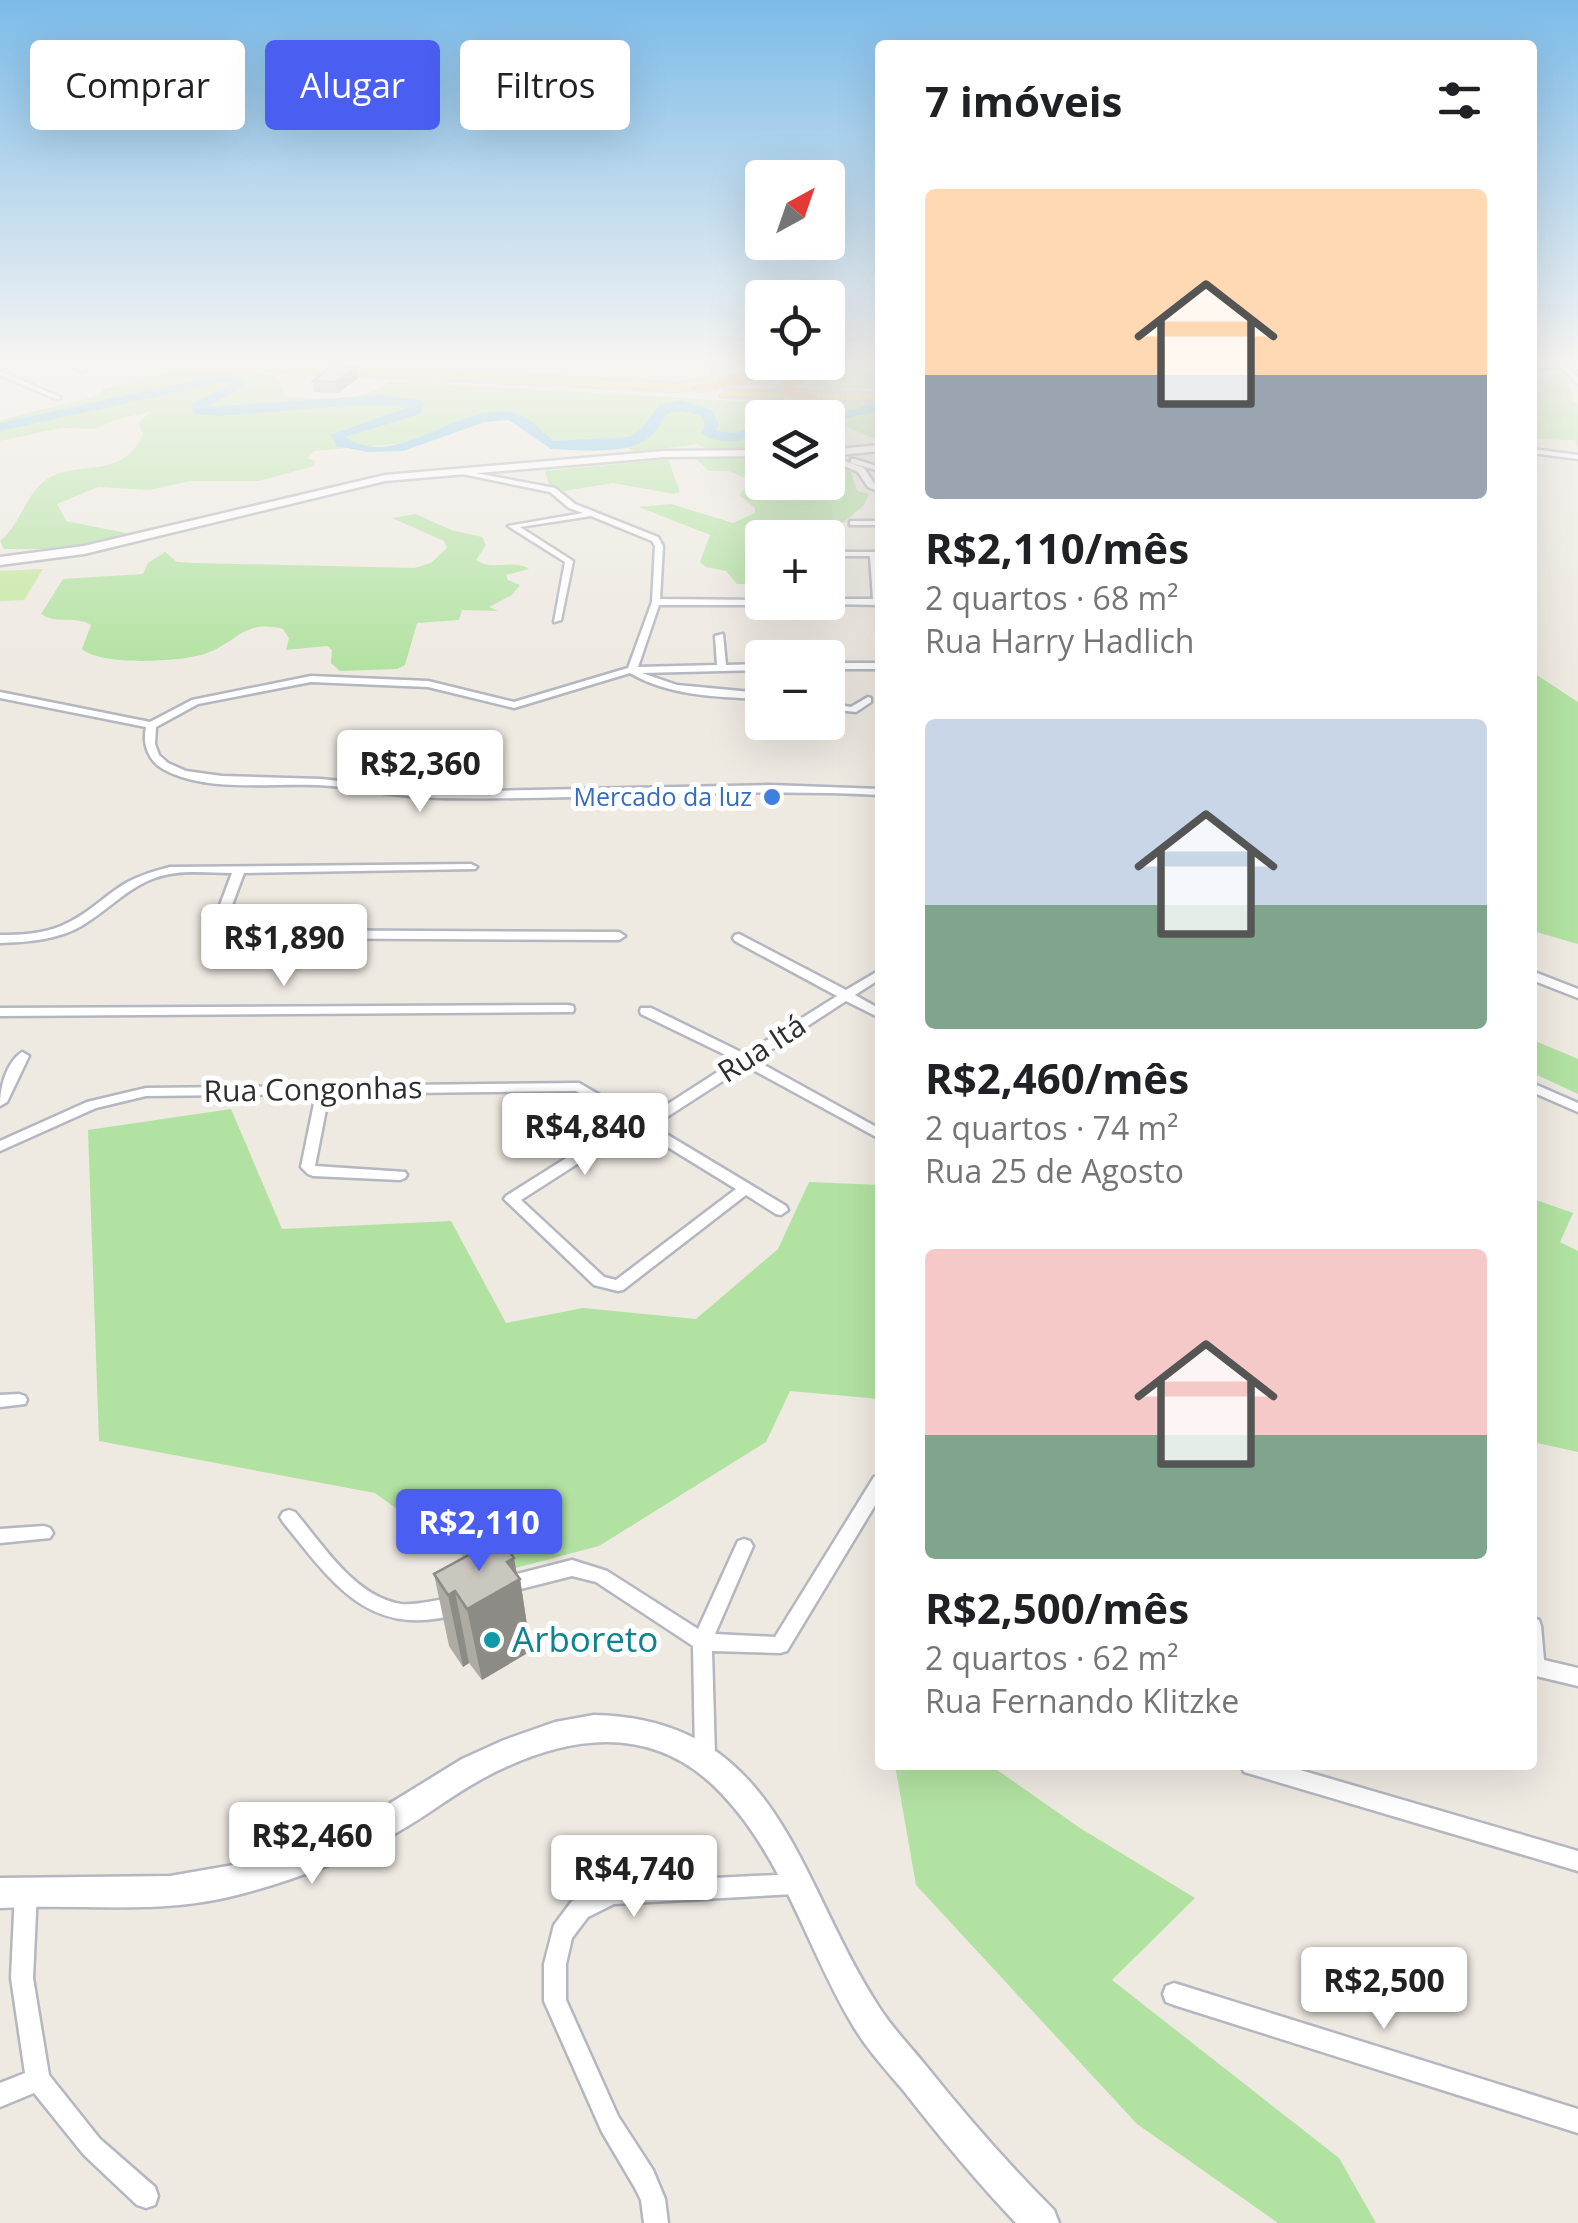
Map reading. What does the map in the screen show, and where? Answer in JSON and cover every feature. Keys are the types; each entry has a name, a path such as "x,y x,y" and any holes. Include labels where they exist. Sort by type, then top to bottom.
{"street":[{"path":"0,562 101,547 366,482 555,464"},
{"path":"848,464 860,470 875,487"},
{"path":"462,472 552,490 565,502 655,539 659,546 656,602 632,670"},
{"path":"557,620 568,561 512,526 594,514"},
{"path":"853,523 875,523"},
{"path":"845,554 875,554"},
{"path":"656,602 745,602"},
{"path":"845,602 875,602"},
{"path":"720,636 722,668"},
{"path":"845,666 875,666"},
{"path":"0,696 151,725 194,702 311,680 428,684 514,705 632,670 745,667"},
{"path":"632,670 647,678 698,690 745,694"},
{"path":"845,709 853,710 868,700"},
{"path":"151,725 148,735 155,757 183,774 344,784 390,794 875,792"},
{"path":"0,939 58,932 77,923 126,884 170,870 471,867"},
{"path":"240,870 220,921 233,934 619,936"},
{"path":"739,938 875,1011"},
{"name":"Rua Itá","path":"745,1189 618,1286 599,1281 511,1199 619,1131 644,1125 875,977"},
{"path":"1537,977 1578,994"},
{"path":"0,1012 568,1009"},
{"path":"646,1011 746,1060 875,1132"},
{"path":"0,1102 22,1056"},
{"name":"Rua Congonhas","path":"0,1146 117,1096 146,1092 578,1087 782,1210"},
{"path":"1537,1088 1578,1108"},
{"path":"323,1091 308,1166 313,1171 400,1175"},
{"path":"0,1401 19,1400"},
{"path":"289,1517 352,1590 383,1611 414,1614 454,1608 572,1568 601,1576 702,1642 780,1644 875,1490"},
{"path":"0,1536 44,1533"},
{"path":"706,1755 702,1642 744,1546"},
{"path":"1537,1667 1578,1677"},
{"path":"146,2196 92,2148 38,2080 13,1892 132,1896 222,1884 376,1828 472,1769 529,1743 569,1731 652,1731 706,1755 764,1822 866,2018 940,2110 1041,2223"},
{"path":"1268,1770 1578,1862"},
{"path":"656,2223 649,2189 610,2124 556,2002 555,1964 562,1934 580,1909 614,1894 796,1884"},
{"path":"1174,1994 1578,2121"},
{"path":"0,2095 38,2080"}],"green space":[{"path":"111,464 314,464 259,481 191,481 149,490 98,487 57,504 66,521 131,534 62,549 4,549 0,541 31,496 42,483 68,471"},
{"path":"670,464 680,492 613,483 564,491 549,485 545,471"},
{"path":"701,464 745,464 745,478 728,471 709,471"},
{"path":"845,470 851,472 857,491 869,494 864,505 845,521 745,520 745,584 737,584 726,571 700,562 710,535 639,507 671,504 733,523 755,513 755,508 745,500 845,500"},
{"path":"416,514 451,530 482,537 486,545 476,560 482,563 529,569 506,575 520,585 512,595 489,607 498,611 462,610 459,620 417,623 405,665 397,669 340,671 331,663 332,650 327,646 286,650 289,638 283,629 269,627 249,630 193,657 141,661 105,658 82,649 91,625 41,614 63,579 143,574 148,563 165,552 177,562 414,568 431,563 447,548 444,541 392,518"},
{"path":"43,569 24,600 0,601 0,571"},
{"path":"1537,675 1578,702 1578,944 1537,932"},
{"path":"1537,1042 1578,1059 1578,1094 1537,1075"},
{"path":"231,1109 282,1229 451,1221 506,1323 583,1308 696,1319 778,1249 809,1182 875,1185 875,1399 790,1391 766,1442 599,1546 489,1575 375,1493 99,1441 88,1130"},
{"path":"1537,1200 1573,1213 1560,1242 1578,1251 1578,1452 1537,1443"},
{"path":"896,1770 997,1770 1080,1828 1195,1898 1112,1980 1339,2158 1376,2223 1278,2223 1137,2124 916,1885"}],"building":[{"path":"500,1538 514,1558 507,1562 520,1579 467,1609 455,1591 448,1595 434,1574"}],"place":[{"name":"Mercado da luz","path":"772,797"},
{"name":"Arboreto","path":"492,1640"}]}
